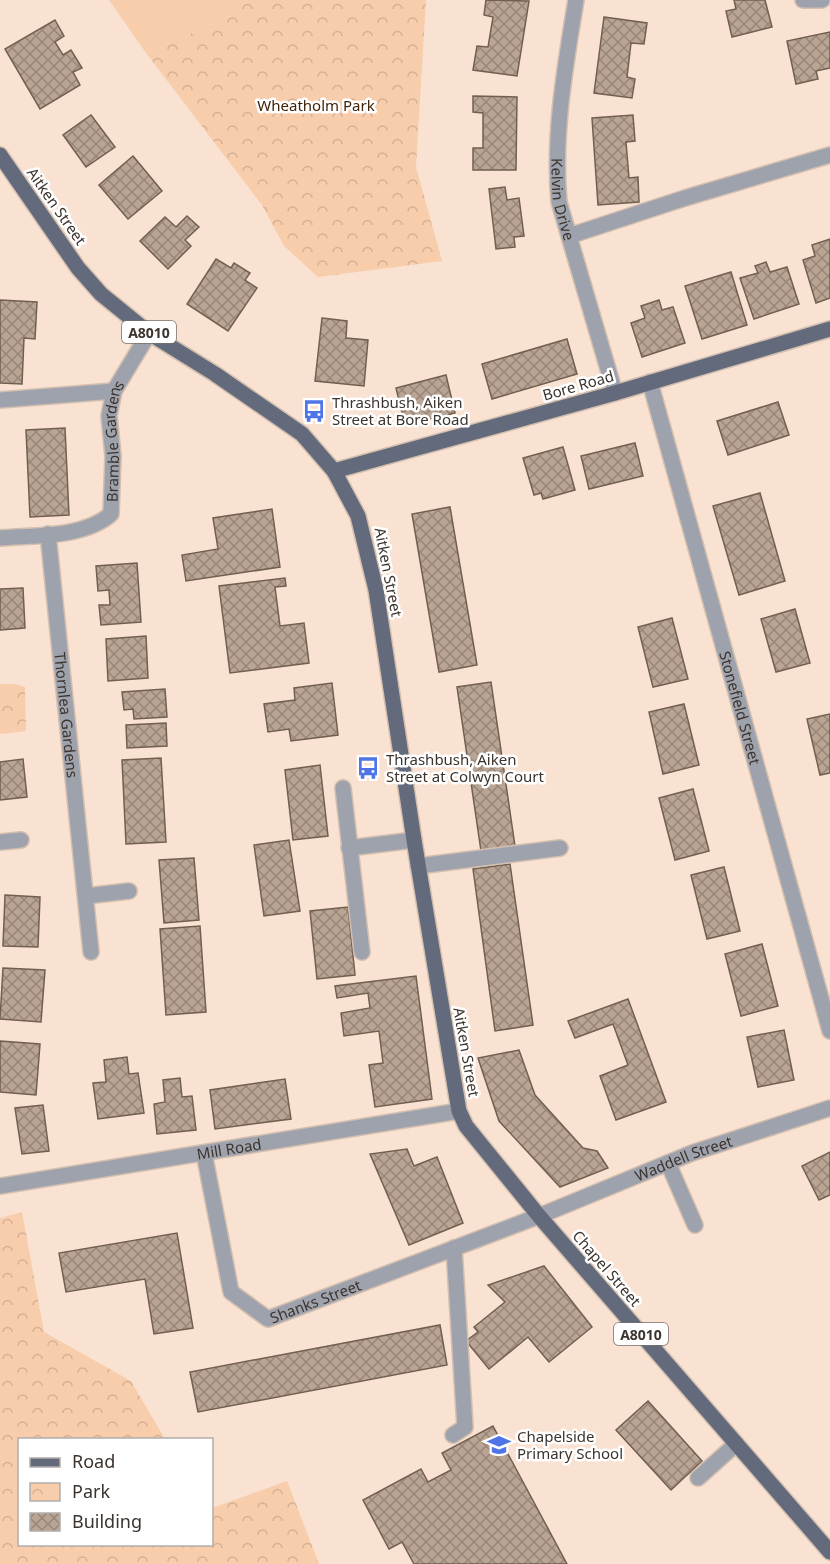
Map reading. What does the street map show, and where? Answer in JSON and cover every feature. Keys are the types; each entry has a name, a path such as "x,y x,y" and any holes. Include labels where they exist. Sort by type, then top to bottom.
{"main road":[{"name":"Aitken Street","path":"0,155 78,268 101,294 149,333 215,374 294,428 322,454 334,471 358,516 367,543 459,1111"},
{"name":"Bore Road","path":"334,471 615,393 830,329"},
{"name":"Chapel Street","path":"459,1111 466,1126 539,1216 830,1552"}],"street":[{"name":"Kelvin Drive","path":"576,0 564,72 556,169 559,202 615,393"},
{"path":"803,0 822,0"},
{"path":"569,236 685,198 830,155"},
{"name":"Bramble Gardens","path":"0,538 48,534 99,525 111,514 114,456 109,416 114,391 149,333"},
{"name":"Stonefield Street","path":"650,382 830,1031"},
{"path":"0,400 114,391"},
{"name":"Thornlea Gardens","path":"48,534 91,952"},
{"path":"344,788 362,952"},
{"path":"0,842 21,840"},
{"path":"349,848 414,840"},
{"path":"418,866 560,848"},
{"path":"86,896 129,891"},
{"name":"Waddell Street","path":"539,1216 668,1163 830,1108"},
{"name":"Mill Road","path":"0,1186 459,1111"},
{"name":"Shanks Street","path":"204,1154 231,1292 268,1319 539,1216"},
{"path":"668,1163 695,1226"},
{"path":"453,1435 465,1427 454,1248"},
{"path":"698,1478 736,1444"}],"green space":[{"path":"109,0 229,0 233,15 146,53"},
{"name":"Wheatholm Park","path":"229,0 426,0 416,167 442,261 318,277 284,246 262,205 146,53 233,15"},
{"path":"0,684 25,687 26,731 0,734"},
{"path":"22,1212 44,1332 131,1381 164,1438 18,1438 18,1546 213,1546 213,1508 287,1481 319,1564 0,1564 0,1218"}],"building":[{"path":"486,0 529,1 517,76 473,70 477,46 488,47 493,17 484,15"},
{"path":"734,0 765,0 772,27 732,37 726,11 736,9"},
{"path":"604,17 647,23 644,44 631,43 627,77 635,79 632,98 594,93"},
{"path":"55,20 64,36 55,42 63,55 71,50 82,68 73,72 80,85 40,109 5,49"},
{"path":"830,32 830,68 816,71 818,79 796,84 787,41"},
{"path":"473,96 517,97 516,170 473,170 473,148 483,148 483,113 473,112"},
{"path":"91,115 115,147 86,167 63,135"},
{"path":"633,115 635,141 626,142 629,178 638,177 639,202 598,205 592,118"},
{"path":"133,156 162,191 128,219 99,185"},
{"path":"505,187 507,200 519,198 524,236 514,237 515,247 496,249 489,189"},
{"path":"187,216 199,227 185,240 191,246 168,269 140,241 165,217 176,227"},
{"path":"830,239 830,298 816,303 803,260 815,256 812,245"},
{"path":"216,259 231,268 234,263 250,273 245,280 257,288 228,331 187,304"},
{"path":"766,262 770,272 787,267 799,304 754,319 740,278 758,273 755,266"},
{"path":"731,272 747,325 702,339 685,286"},
{"path":"0,300 37,302 35,339 24,338 22,384 0,383"},
{"path":"659,300 662,310 673,307 685,343 642,357 631,323 645,318 641,306"},
{"path":"322,318 347,321 346,338 368,340 364,386 315,381"},
{"path":"567,339 577,374 492,399 482,364"},
{"path":"446,375 455,413 405,425 396,388"},
{"path":"778,402 789,435 728,455 717,421"},
{"path":"65,428 69,515 30,517 26,430"},
{"path":"635,443 643,476 589,489 581,456"},
{"path":"563,447 575,490 543,499 541,493 534,495 523,458"},
{"path":"760,493 785,581 739,595 713,506"},
{"path":"450,507 477,665 439,672 412,514"},
{"path":"272,509 280,567 186,581 182,555 218,549 213,518"},
{"path":"137,563 141,622 101,625 99,605 110,605 109,590 98,591 96,566"},
{"path":"285,578 286,586 275,587 280,626 304,623 309,663 230,673 219,586"},
{"path":"23,588 25,628 0,630 0,589"},
{"path":"795,609 810,663 776,672 761,619"},
{"path":"672,618 688,679 653,687 638,627"},
{"path":"146,636 148,678 108,681 106,639"},
{"path":"491,682 515,846 481,851 457,687"},
{"path":"332,683 338,735 291,741 289,729 268,732 264,704 295,700 294,688"},
{"path":"165,689 167,717 134,719 133,709 124,710 122,692"},
{"path":"684,704 699,765 663,774 649,712"},
{"path":"830,714 830,773 820,775 807,719"},
{"path":"166,723 167,746 127,748 126,725"},
{"path":"161,758 166,842 126,844 122,760"},
{"path":"23,759 27,797 0,800 0,762"},
{"path":"320,765 328,836 293,840 285,770"},
{"path":"693,789 709,851 675,860 659,798"},
{"path":"289,840 300,911 264,916 254,845"},
{"path":"194,858 199,920 164,923 159,860"},
{"path":"510,864 533,1025 495,1031 473,869"},
{"path":"724,867 740,931 707,939 691,875"},
{"path":"5,895 40,897 38,947 3,946"},
{"path":"348,907 355,975 317,979 310,911"},
{"path":"200,926 206,1012 166,1015 160,929"},
{"path":"762,944 778,1006 741,1016 725,954"},
{"path":"3,968 45,970 41,1022 0,1019"},
{"path":"416,976 432,1099 375,1107 369,1065 383,1063 379,1031 344,1036 341,1013 370,1008 368,993 337,998 335,986"},
{"path":"628,999 666,1102 616,1120 600,1076 628,1065 613,1024 575,1038 568,1021"},
{"path":"784,1030 794,1080 758,1087 747,1037"},
{"path":"0,1041 40,1044 36,1095 0,1092"},
{"path":"519,1050 535,1095 583,1148 597,1151 608,1168 560,1187 499,1121 478,1058"},
{"path":"127,1057 129,1074 138,1073 144,1113 98,1119 93,1083 106,1082 104,1060"},
{"path":"180,1078 182,1097 192,1096 196,1130 157,1134 154,1104 165,1102 163,1080"},
{"path":"285,1079 291,1119 215,1129 210,1090"},
{"path":"43,1105 49,1151 22,1154 15,1108"},
{"path":"407,1149 414,1166 437,1157 463,1223 409,1245 370,1154"},
{"path":"830,1152 830,1195 819,1200 802,1166"},
{"path":"177,1233 193,1328 154,1334 145,1279 66,1292 59,1253"},
{"path":"544,1266 592,1327 549,1362 528,1337 489,1369 466,1341 478,1332 474,1327 505,1302 488,1285"},
{"path":"440,1325 447,1365 198,1412 190,1372"},
{"path":"648,1401 702,1461 671,1490 616,1430"},
{"path":"493,1426 567,1564 414,1564 402,1542 389,1549 363,1500 421,1469 428,1482 451,1470 442,1453"}],"place":[{"name":"Thrashbush, Aiken Street at Bore Road","path":"314,411"},
{"name":"Thrashbush, Aiken Street at Colwyn Court","path":"368,768"},
{"name":"Chapelside Primary School","path":"499,1445"}]}
